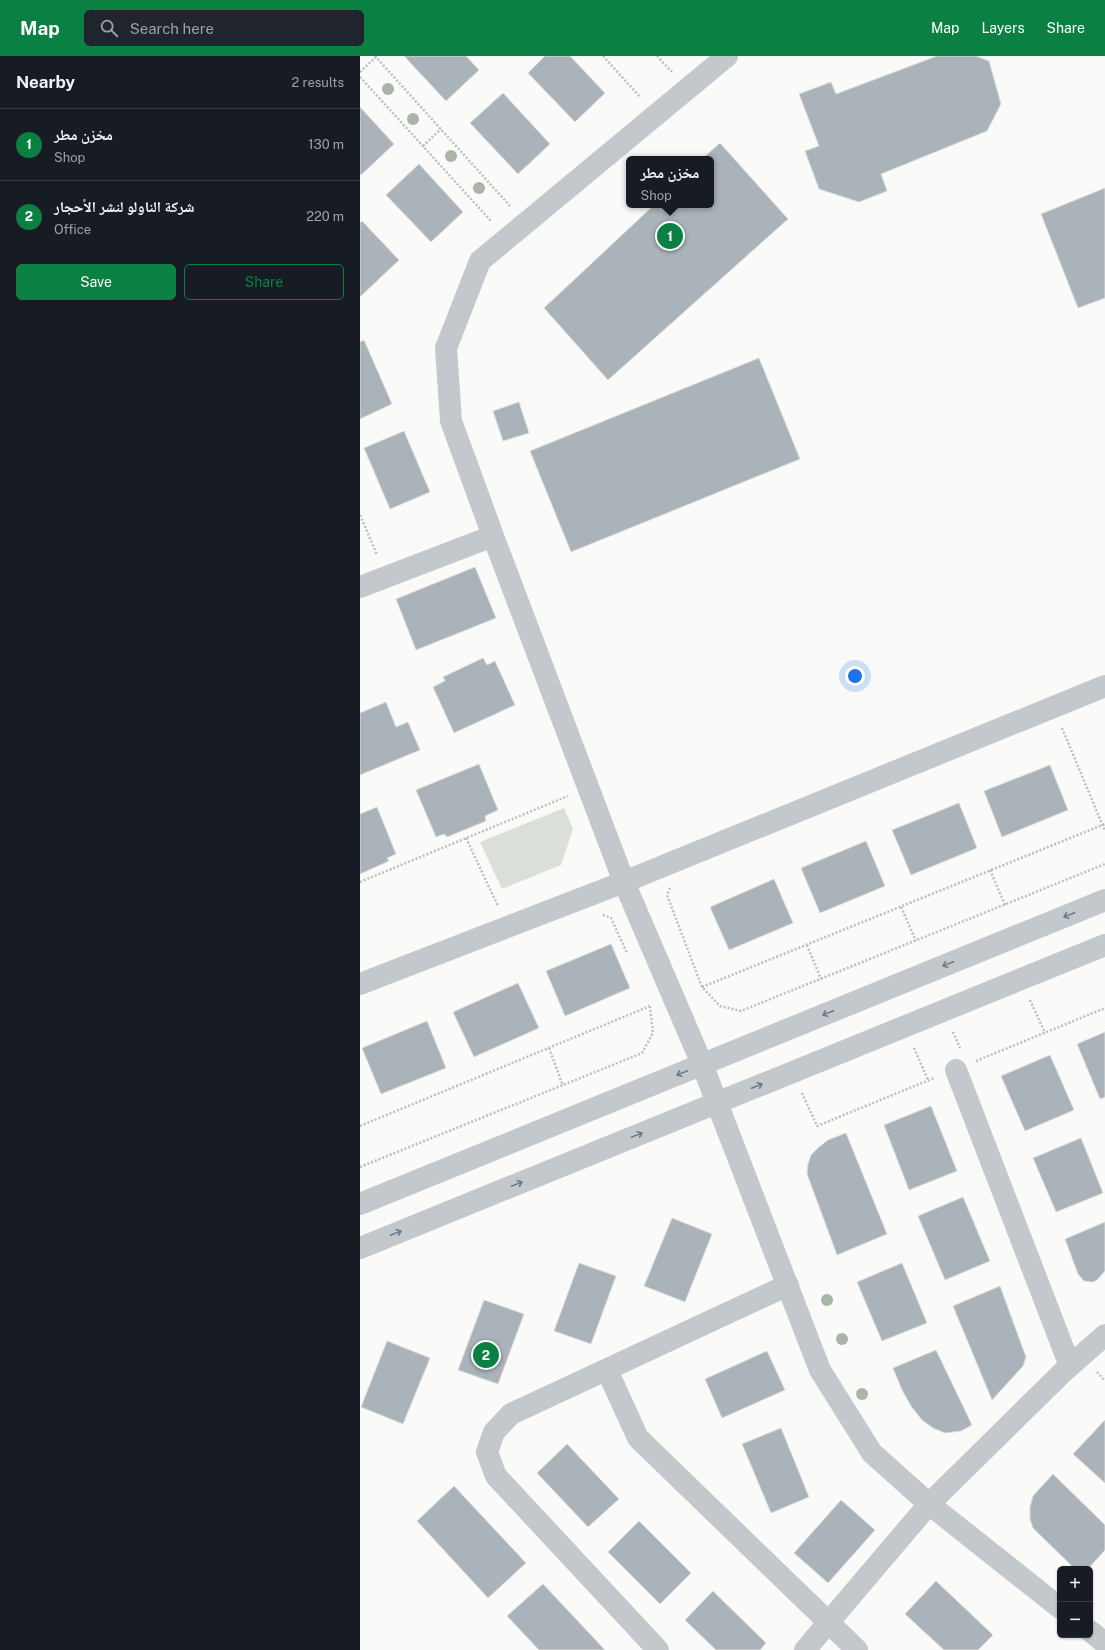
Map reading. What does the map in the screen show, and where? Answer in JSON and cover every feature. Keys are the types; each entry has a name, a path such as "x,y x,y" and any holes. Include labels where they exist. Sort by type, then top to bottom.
{"street":[{"path":"727,56 480,261 446,348 450,422 624,882 718,1102 820,1370 872,1453 929,1504 1057,1606"},
{"path":"360,587 492,536"},
{"path":"360,984 624,882 1105,686"},
{"path":"360,1204 1105,900"},
{"path":"360,1248 1105,945"},
{"path":"958,1060 1070,1366"},
{"path":"658,1650 496,1476 488,1452 494,1432 511,1414 788,1285"},
{"path":"805,1650 929,1504 1070,1366 1105,1335"},
{"path":"607,1370 638,1438 828,1624 857,1650"},
{"path":"1093,1633 1105,1643"}],"path":[{"path":"360,72 376,56 526,223"},
{"path":"603,56 656,115"},
{"path":"360,76 507,238"},
{"path":"423,146 441,128"},
{"path":"360,515 387,576"},
{"path":"1060,724 1104,824 1105,831"},
{"path":"360,882 588,788"},
{"path":"702,987 1104,824"},
{"path":"466,838 508,927"},
{"path":"672,884 667,895 702,987 720,1006 741,1011 1105,864"},
{"path":"990,870 1005,905"},
{"path":"901,907 916,941"},
{"path":"598,913 611,918 629,959"},
{"path":"807,945 822,979"},
{"path":"1029,998 1045,1033"},
{"path":"360,1167 642,1053 653,1033 650,1006 647,1000"},
{"path":"360,1126 650,1006"},
{"path":"952,1029 958,1060"},
{"path":"913,1045 928,1080"},
{"path":"549,1048 563,1086"}],"shaded area":[{"path":"564,808 573,829 561,865 502,889 480,842"}],"building":[{"path":"404,56 466,56 479,70 446,101"},
{"path":"545,56 570,56 605,93 575,122 528,73"},
{"path":"937,56 976,56 989,61 1001,104 987,131 881,174 887,191 859,202 819,189 805,151 819,146 799,94 831,82 836,94"},
{"path":"503,93 550,144 518,174 470,123"},
{"path":"360,107 394,144 361,175 360,174"},
{"path":"720,143 788,219 608,380 544,308 651,208 714,208 714,156 705,156"},
{"path":"419,164 463,212 431,242 386,195"},
{"path":"1105,188 1105,298 1078,308 1041,214"},
{"path":"362,221 399,260 360,297 360,223"},
{"path":"364,340 392,404 360,419 360,342"},
{"path":"759,358 800,459 571,552 530,451"},
{"path":"519,402 529,433 503,441 493,411"},
{"path":"404,431 430,492 390,509 364,448"},
{"path":"475,567 496,618 416,650 396,599"},
{"path":"483,658 487,665 495,661 515,705 454,733 433,687 445,681 443,677"},
{"path":"386,702 396,727 408,722 420,750 360,775 360,713"},
{"path":"479,764 498,810 485,816 486,821 447,837 444,834 436,837 416,790"},
{"path":"1050,765 1068,810 1002,837 984,791"},
{"path":"959,803 977,848 911,875 892,830"},
{"path":"377,807 396,854 387,858 389,861 360,874 360,814"},
{"path":"866,841 885,886 820,913 801,868"},
{"path":"774,879 793,923 729,950 710,907"},
{"path":"611,944 630,988 565,1016 546,971"},
{"path":"518,983 539,1028 474,1057 453,1012"},
{"path":"427,1021 446,1068 381,1094 362,1048"},
{"path":"1105,1032 1105,1097 1100,1099 1077,1044"},
{"path":"1050,1055 1074,1110 1025,1131 1001,1076"},
{"path":"931,1106 957,1171 909,1190 884,1125"},
{"path":"846,1133 887,1234 837,1255 807,1174 811,1155 828,1140"},
{"path":"1081,1138 1103,1193 1056,1212 1033,1158"},
{"path":"963,1197 990,1261 945,1280 918,1216"},
{"path":"672,1218 712,1234 685,1302 644,1286"},
{"path":"1105,1222 1105,1271 1097,1280 1093,1282 1084,1281 1078,1274 1065,1239"},
{"path":"579,1263 616,1276 591,1344 554,1331"},
{"path":"902,1263 927,1323 882,1341 857,1282"},
{"path":"1000,1286 1026,1357 1023,1366 992,1400 953,1306"},
{"path":"484,1300 524,1314 498,1384 458,1370"},
{"path":"387,1341 430,1358 403,1424 361,1407"},
{"path":"936,1350 972,1425 961,1431 945,1433 933,1428 922,1420 911,1406 902,1390 893,1368"},
{"path":"767,1351 785,1390 722,1418 705,1379"},
{"path":"1105,1420 1105,1483 1073,1454"},
{"path":"781,1428 809,1497 771,1513 742,1444"},
{"path":"567,1444 619,1499 588,1527 537,1473"},
{"path":"1053,1474 1105,1525 1105,1550 1091,1566 1072,1566 1033,1528 1030,1519 1030,1507 1033,1496"},
{"path":"454,1486 526,1563 488,1598 417,1521"},
{"path":"841,1500 875,1530 828,1583 794,1553"},
{"path":"639,1521 691,1573 660,1604 608,1552"},
{"path":"936,1581 993,1635 978,1650 944,1650 905,1614"},
{"path":"543,1584 605,1650 539,1650 507,1616"},
{"path":"713,1591 766,1643 760,1650 716,1650 685,1620"}],"place":[{"name":"مخزن مطر","path":"670,236"},
{"name":"شركة الناولو لنشر الأحجار","path":"486,1355"}]}
